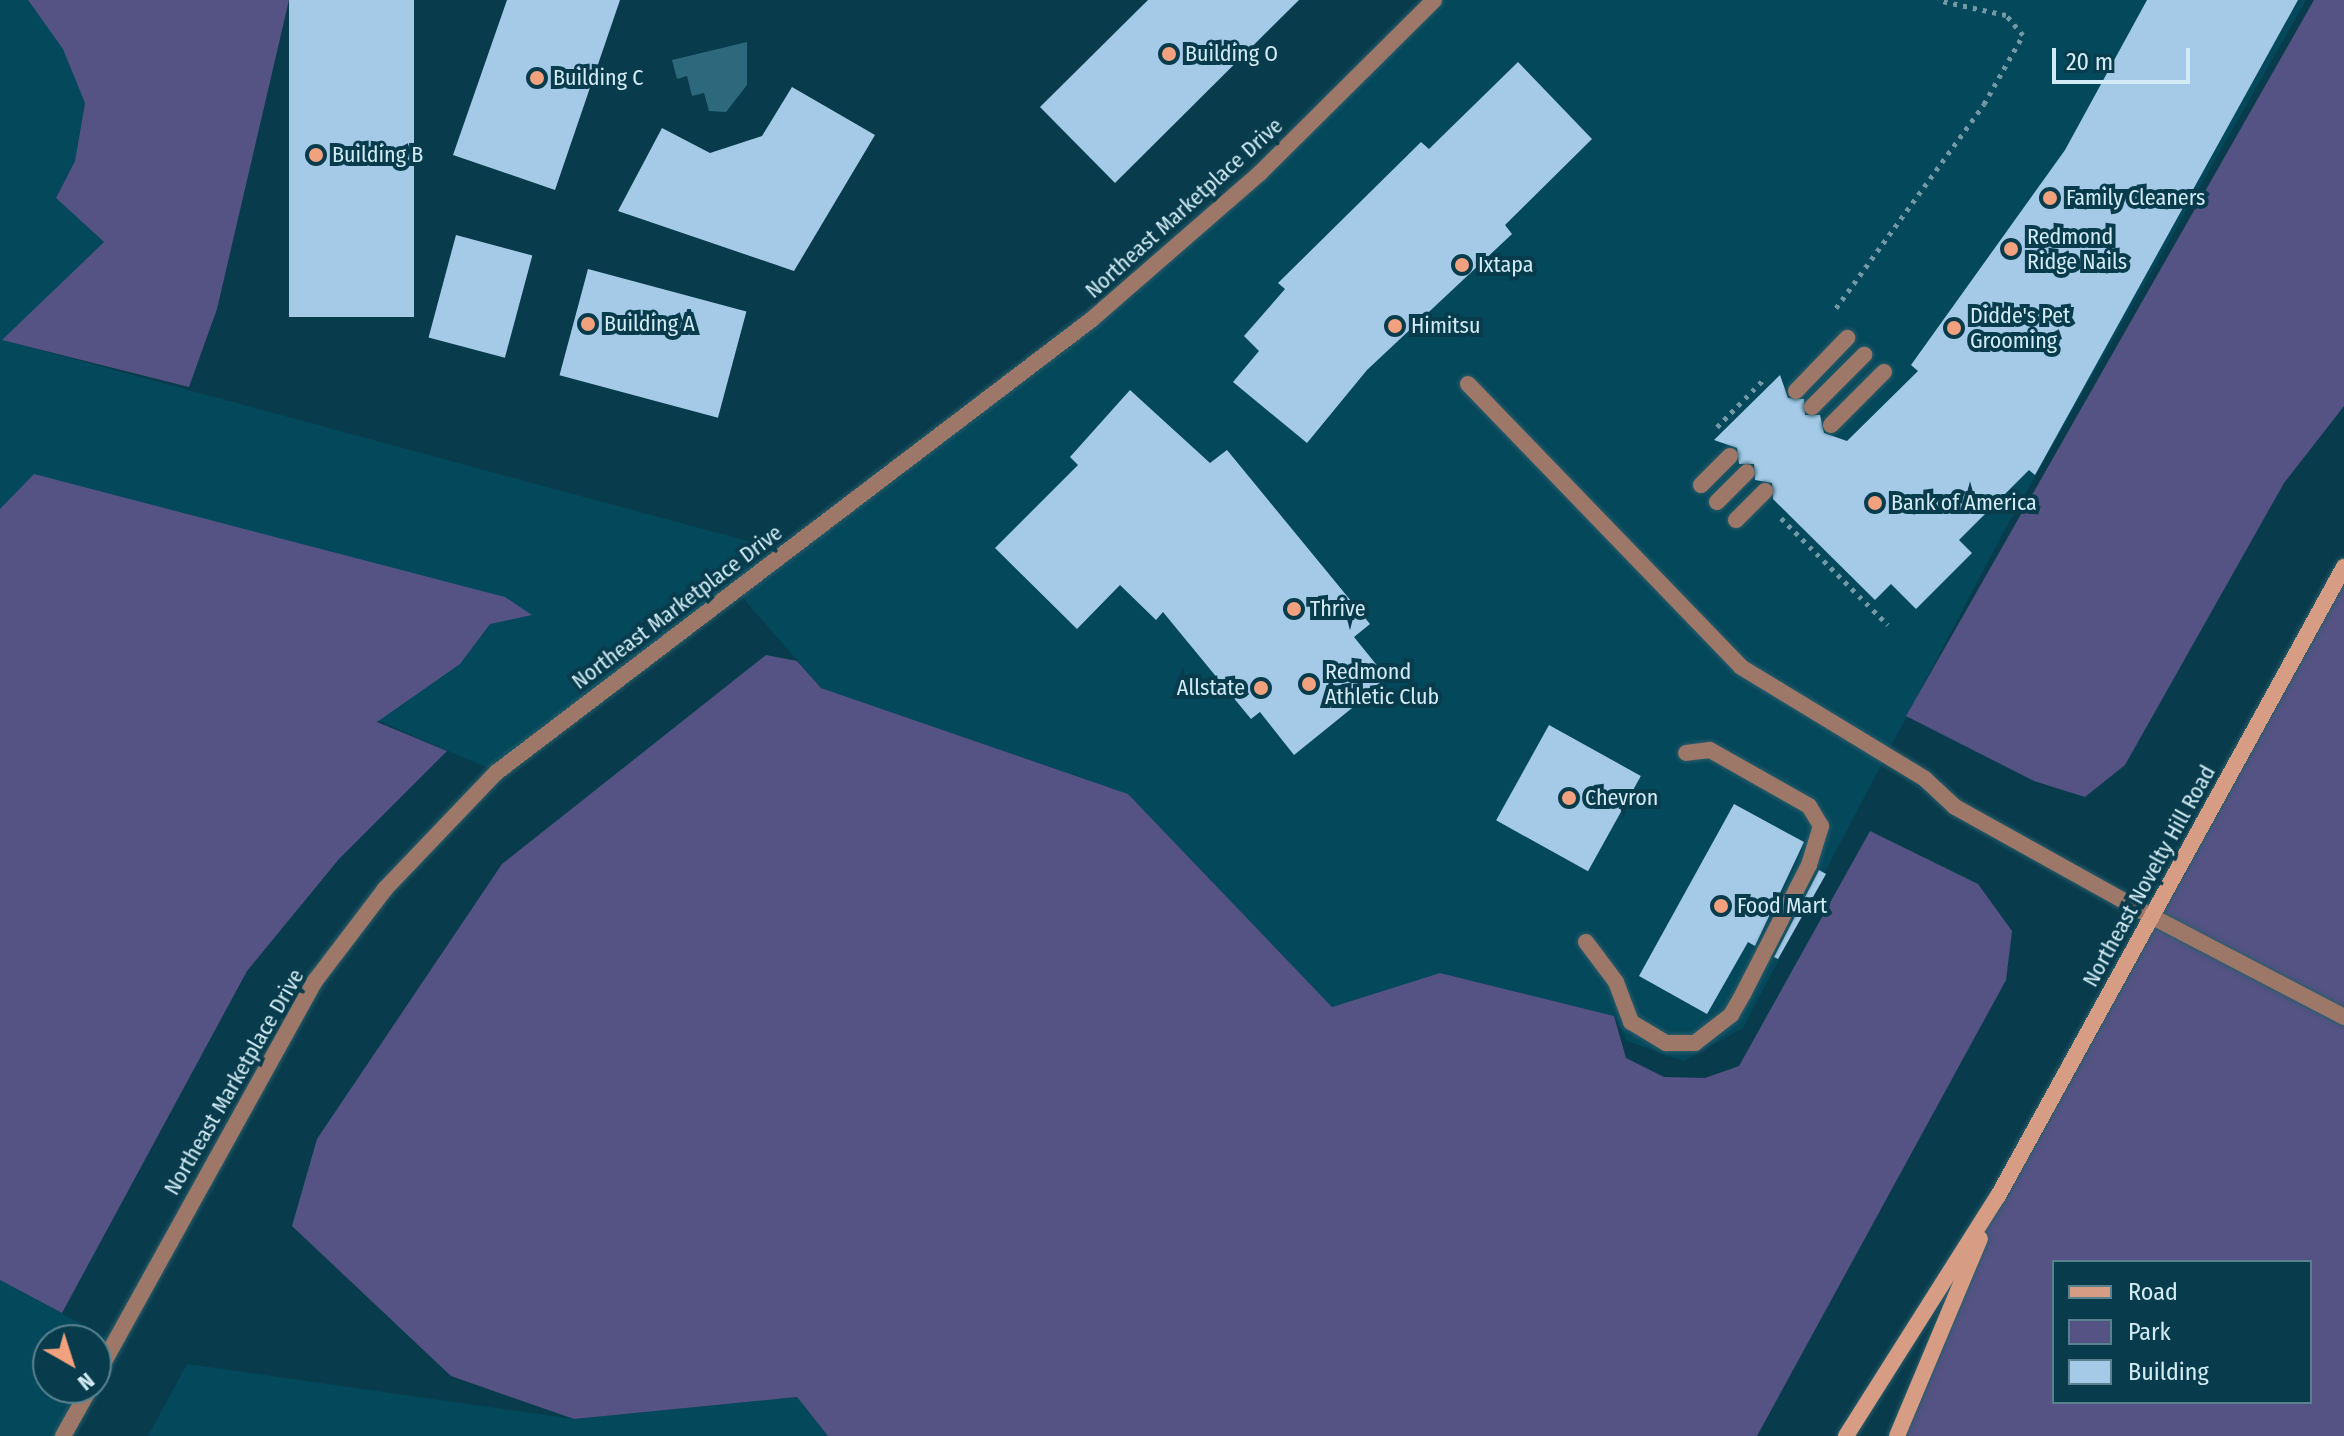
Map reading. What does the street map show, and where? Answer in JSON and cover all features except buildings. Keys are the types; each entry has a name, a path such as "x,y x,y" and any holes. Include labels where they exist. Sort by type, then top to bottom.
{"main road":[{"name":"Northeast Novelty Hill Road","path":"1846,1436 1998,1196 2342,572"},
{"name":"Northeast Novelty Hill Road","path":"1897,1436 1998,1196"}],"street":[{"name":"Northeast Marketplace Drive","path":"112,1347 315,981 385,889 497,772 1091,320 1260,173 1434,0"},
{"path":"1796,391 1847,338"},
{"path":"1812,407 1864,355"},
{"path":"1831,425 1884,372"},
{"path":"1468,384 1741,667 1925,779 1955,807 2151,916 2344,1017"},
{"path":"1701,485 1727,459"},
{"path":"1717,502 1747,472"},
{"path":"1736,520 1762,494"},
{"path":"1586,942 1616,982 1631,1022 1666,1043 1695,1043 1731,1015 1743,994 1809,865 1821,826 1809,806 1710,750 1686,753"},
{"path":"63,1436 81,1404"}],"path":[{"path":"1827,317 1984,104 2023,35 2006,15 1938,0"},
{"path":"1727,459 1703,441 1770,373"},
{"path":"1762,494 1888,625"}],"shaded area":[{"path":"0,0 28,0 64,49 85,103 75,161 56,198 104,242 3,340 788,552 1174,250 1434,0 2306,0 2003,533 1743,1028 1683,1061 1627,1041 1614,1016 1440,973 1332,1007 1128,794 821,688 737,591 497,772 0,557"},
{"path":"747,42 747,85 726,112 709,111 704,93 692,96 687,76 677,79 672,60"},
{"path":"0,1280 82,1324 32,1324 32,1404 81,1404 63,1436 0,1436"},
{"path":"187,1364 574,1419 797,1397 828,1436 148,1436"}],"green space":[{"path":"28,0 289,0 217,309 189,387 2,340 104,242 56,198 75,161 85,103 63,49"},
{"path":"2314,0 2344,0 2344,406 2284,483 2125,765 2085,797 2034,781 1906,716"},
{"path":"34,474 505,597 532,615 490,624 460,664 377,722 447,751 339,859 247,971 62,1313 0,1280 0,509"},
{"path":"2344,572 2344,1436 1897,1436 1998,1196"},
{"path":"766,655 797,661 821,688 1128,794 1332,1007 1440,973 1614,1016 1626,1058 1664,1077 1705,1078 1739,1066 1870,831 1978,884 2012,931 2006,980 1757,1436 828,1436 797,1397 574,1419 451,1376 292,1226 317,1139 502,864"}],"place":[{"name":"Building O","path":"1169,54"},
{"name":"Building C","path":"537,78"},
{"name":"Building B","path":"316,155"},
{"name":"Family Cleaners","path":"2050,198"},
{"name":"Redmond Ridge Nails","path":"2011,249"},
{"name":"Ixtapa","path":"1462,265"},
{"name":"Building A","path":"588,324"},
{"name":"Himitsu","path":"1395,326"},
{"name":"Didde's Pet Grooming","path":"1954,328"},
{"name":"Bank of America","path":"1875,503"},
{"name":"Thrive","path":"1294,609"},
{"name":"Redmond Athletic Club","path":"1309,684"},
{"name":"Allstate","path":"1261,688"},
{"name":"Chevron","path":"1569,798"},
{"name":"Food Mart","path":"1721,906"}]}
